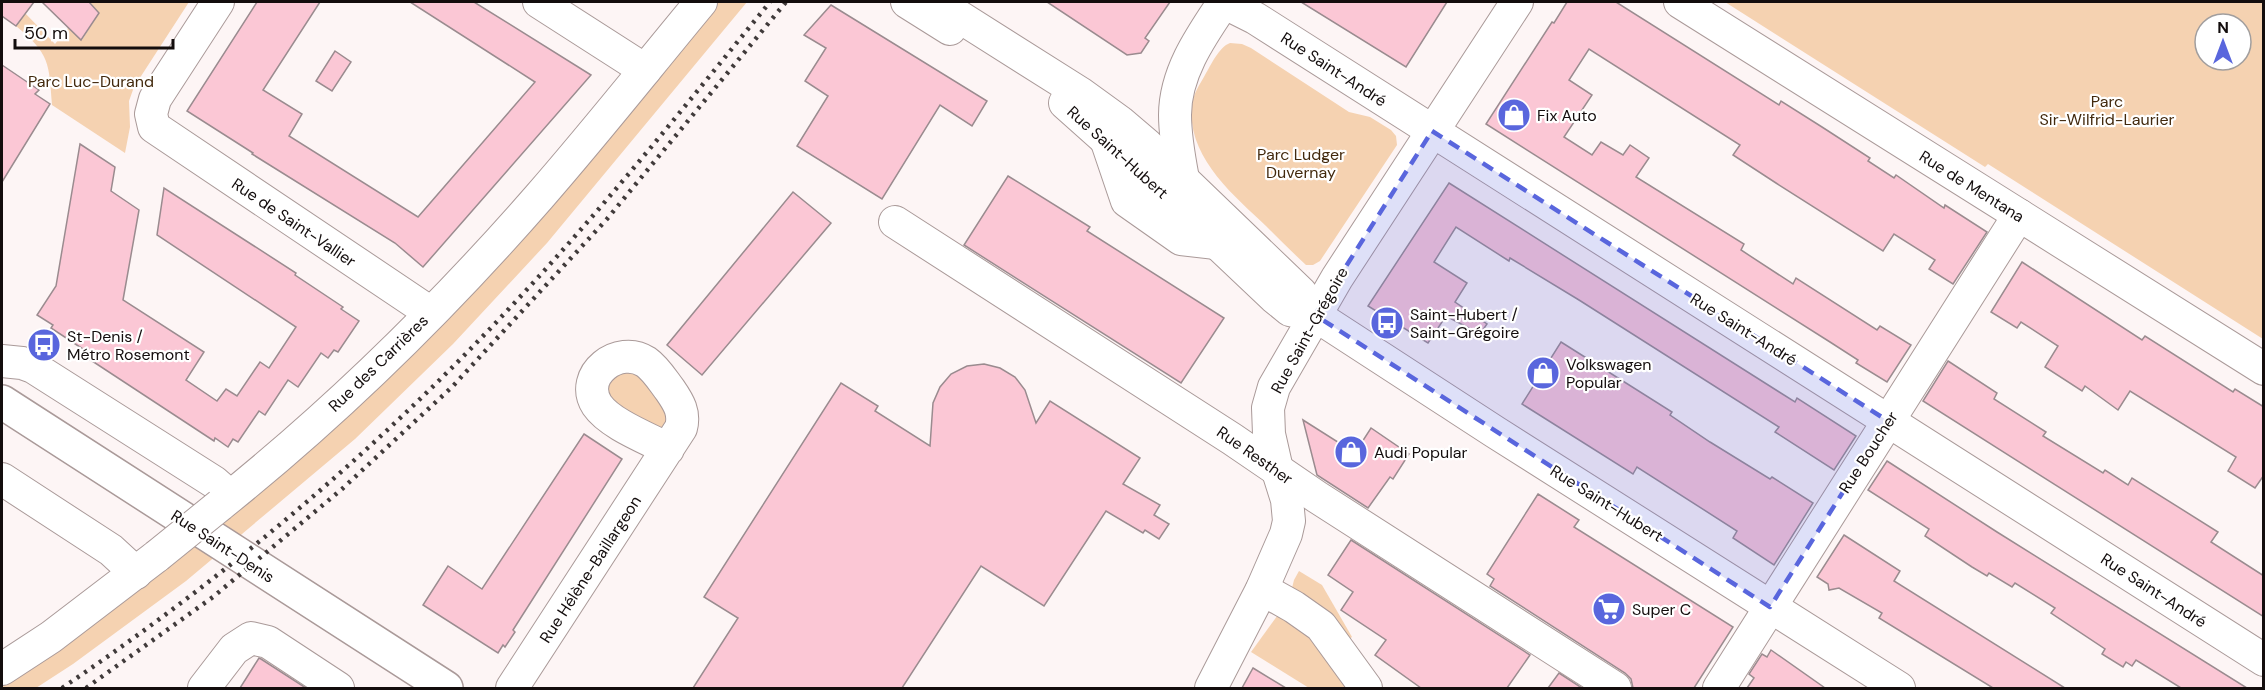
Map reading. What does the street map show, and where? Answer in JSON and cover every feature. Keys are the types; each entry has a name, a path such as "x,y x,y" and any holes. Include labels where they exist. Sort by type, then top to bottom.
{"main road":[{"name":"Rue Saint-Denis","path":"2,402 446,688"},
{"name":"Rue Saint-Denis","path":"2,427 410,688"}],"street":[{"name":"Rue de Saint-Vallier","path":"218,2 152,106 152,122 158,131 431,313"},
{"path":"539,2 645,70"},
{"name":"Rue des Carrières","path":"2,669 51,637 225,500 323,416 431,313 538,199 701,2"},
{"name":"Rue Saint-Hubert","path":"907,2 1068,106 1107,142 1127,201 1181,239 1216,243 1290,310 1315,315 1465,413 1899,688"},
{"name":"Rue Saint-Hubert","path":"936,2 1095,103 1140,138 1301,293 1315,315"},
{"path":"1183,179 1175,122 1179,84 1191,55 1224,2"},
{"name":"Rue Saint-André","path":"1224,2 1256,18 2264,660"},
{"name":"Rue Saint-Grégoire","path":"1211,688 1284,542 1289,521 1287,500 1269,434 1269,402 1281,373 1337,278 1516,2"},
{"name":"Rue de Mentana","path":"1680,2 2264,369"},
{"name":"Rue Boucher","path":"1719,688 2019,215"},
{"name":"Rue Resther","path":"895,222 1615,688"},
{"path":"2,361 22,363 33,367 214,482 225,500"},
{"name":"Rue Hélène-Baillargeon","path":"512,688 668,449"},
{"path":"2,479 111,550 146,564"},
{"path":"1262,589 1294,606 1322,626 1366,688"},
{"path":"204,688 234,649 251,638 268,642 338,688"}],"highlighted area":[{"path":"1432,131 1888,421 1770,607 1315,315"}],"green space":[{"name":"Parc Luc-Durand","path":"89,2 189,2 134,87 129,101 130,127 125,153 52,105 46,60 36,44 16,26 25,13 55,44 68,28 82,40 99,13"},
{"path":"719,2 747,2 547,243 453,344 355,439 186,581 73,664 36,688 2,688 2,683 152,578 668,65"},
{"name":"Parc Sir-Wilfrid-Laurier","path":"1725,2 2263,2 2263,339 1988,164 1985,167"},
{"name":"Parc Ludger Duvernay","path":"1230,43 1242,44 1251,48 1349,112 1370,117 1391,130 1396,136 1397,145 1320,261 1313,265 1306,265 1227,188 1204,158 1196,141 1192,124 1194,97 1222,48"},
{"path":"615,371 639,373 671,415 663,431 611,403 605,386"},
{"path":"1299,571 1322,585 1352,637 1349,639 1291,592"},
{"path":"1280,612 1284,613 1321,647 1349,688 1309,688 1251,652"}],"building":[{"path":"2,2 34,2 16,26 2,16"},
{"path":"42,2 89,2 99,13 81,40"},
{"path":"257,2 320,2 263,90 302,114 289,136 418,217 535,82 410,2 474,2 591,75 423,267 395,243 187,111"},
{"path":"1047,2 1170,2 1145,38 1149,41 1141,53 1127,55"},
{"path":"1301,2 1447,2 1406,67"},
{"path":"1567,2 1616,2 1779,105 1781,101 1870,158 1868,161 1894,178 1896,175 1944,208 1945,205 1987,232 1953,284 1929,269 1935,260 1894,234 1883,251 1776,183 1733,155 1740,145 1589,49 1569,80 1592,95 1564,137 1592,155 1601,142 1623,155 1630,145 1649,158 1636,177 1744,244 1741,250 1793,284 1796,278 1877,330 1880,326 1911,345 1887,382 1856,363 1858,360 1486,124"},
{"path":"831,5 987,101 972,126 940,105 882,199 797,146 828,96 805,81 826,48 804,35"},
{"path":"335,51 351,62 332,91 316,81"},
{"path":"2,65 39,90 35,94 50,104 2,182"},
{"path":"80,144 115,167 111,191 139,210 123,300 204,352 186,380 217,401 226,389 237,396 260,362 269,368 296,327 157,235 164,188 296,273 295,275 343,307 341,309 359,321 338,352 334,350 328,358 321,353 298,387 288,380 265,415 259,411 238,442 233,439 228,447 215,438 214,441 86,357 89,353 51,328 53,325 37,315 56,286"},
{"path":"1008,176 1090,227 1087,231 1224,318 1181,383 964,245"},
{"path":"1449,183 1795,402 1797,398 1856,436 1834,470 1775,432 1779,427 1579,300 1510,258 1509,261 1456,227 1434,262 1467,283 1455,302 1487,324 1480,334 1446,316 1428,343 1368,306"},
{"path":"793,192 831,223 702,375 667,345"},
{"path":"2022,262 2142,340 2145,336 2233,392 2235,389 2264,407 2264,475 2255,488 2228,471 2236,457 2130,391 2118,410 2085,386 2082,391 2045,367 2058,346 2021,322 2017,328 1991,312"},
{"path":"1561,342 1672,412 1670,415 1710,442 1813,503 1774,565 1733,538 1737,531 1637,467 1633,474 1522,404"},
{"path":"1948,361 1997,393 1994,399 2046,432 2043,436 2103,473 2105,470 2128,485 2132,478 2218,532 2211,542 2264,576 2264,617 1923,401"},
{"path":"984,364 1000,368 1015,377 1025,390 1036,423 1050,401 1140,458 1123,484 1160,505 1154,515 1169,524 1159,539 1145,530 1143,533 1106,511 1044,606 981,566 902,688 693,688 738,618 704,597 841,383 878,406 875,411 930,446 933,403 940,387 951,374 967,366"},
{"path":"1303,420 1355,453 1371,428 1409,454 1393,479 1390,477 1368,508 1317,475"},
{"path":"584,434 622,459 513,630 515,632 498,653 423,605 448,566 482,589"},
{"path":"1887,461 2247,688 2181,688 2136,660 2132,666 2126,662 2123,667 2102,654 2105,649 2051,613 2055,608 2015,583 2012,587 1989,573 1987,576 1972,567 1925,536 1929,529 1868,490"},
{"name":"Super C","path":"1538,494 1579,520 1574,527 1733,627 1694,688 1633,688 1631,679 1625,673 1490,586 1494,579 1487,574"},
{"path":"1844,535 1900,571 1894,581 2065,688 1993,688 1879,618 1882,613 1839,588 1829,590 1828,584 1817,577"},
{"path":"1351,540 1530,655 1507,688 1421,688 1375,655 1386,640 1341,610 1353,592 1328,575"},
{"path":"1771,650 1825,688 1747,688 1754,678 1749,674 1762,654 1767,657"},
{"path":"259,658 261,659 306,688 240,688"},
{"path":"1253,668 1286,688 1242,688"},
{"path":"1559,673 1582,688 1548,688"}],"railway":[{"path":"62,688 124,645 244,554 358,457 467,353 584,226 770,2"},
{"path":"86,688 213,597 342,489 452,387 607,219 786,2"}],"place":[{"name":"Fix Auto","path":"1514,115"},
{"name":"Saint-Hubert / Saint-Grégoire","path":"1387,323"},
{"name":"St-Denis / Métro Rosemont","path":"44,345"},
{"name":"Volkswagen Popular","path":"1543,373"},
{"name":"Audi Popular","path":"1351,452"},
{"name":"Super C","path":"1609,609"}]}
